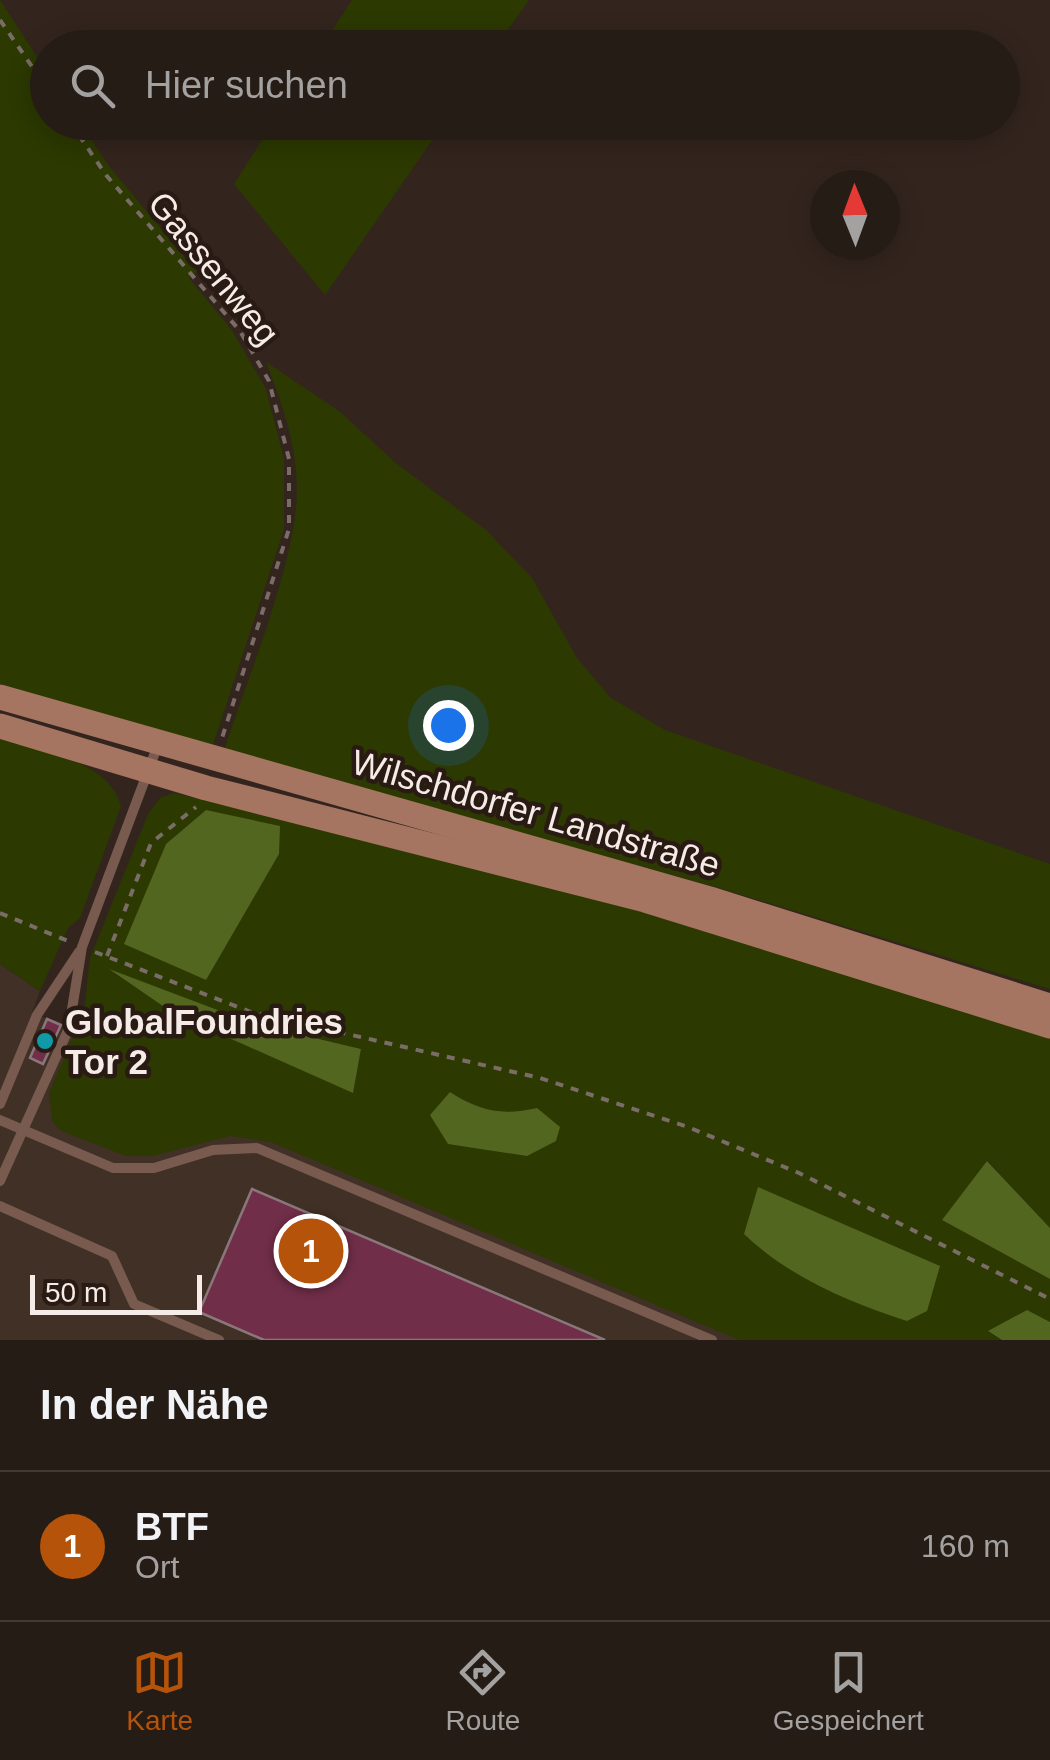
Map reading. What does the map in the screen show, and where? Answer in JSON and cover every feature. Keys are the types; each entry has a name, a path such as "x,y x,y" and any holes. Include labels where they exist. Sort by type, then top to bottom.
{"main road":[{"name":"Wilschdorfer Landstraße","path":"0,697 710,899 1050,1006"},
{"name":"Wilschdorfer Landstraße","path":"0,726 149,772 645,900 1050,1026"}],"lane":[{"path":"0,1181 69,1028 82,947 159,742"},
{"path":"0,1104 37,1015 82,947"},
{"path":"0,1120 113,1168 154,1168 213,1150 256,1148 712,1340"},
{"path":"0,1206 112,1256 134,1304 219,1340"},
{"path":"182,1340 188,1327"}],"path":[{"path":"0,20 30,64"},
{"name":"Gassenweg","path":"82,140 106,175 240,332 269,381 289,458 289,529 219,748"},
{"path":"107,956 152,843 171,824 192,815 204,796"},
{"path":"0,914 251,1012 540,1078 688,1126 799,1173 1050,1299"}],"shaded area":[{"path":"0,964 40,991 32,1013 77,1030 84,1011 807,1340 0,1340"}],"green space":[{"path":"0,0 30,46 30,140 91,140 197,272 189,278 231,329 266,389 284,459 284,529 211,751 0,684"},
{"path":"352,0 529,0 508,30 332,30"},
{"path":"262,140 432,140 325,295 234,184"},
{"path":"266,362 339,411 397,464 486,530 532,578 577,658 611,698 665,730 1050,864 1050,989 719,888 224,751 280,583 295,516 297,487 291,438"},
{"path":"0,739 88,768 114,790 121,806 80,918 68,928 40,991 0,964"},
{"path":"173,793 469,859 1050,1034 1050,1228 988,1161 942,1220 1050,1279 1050,1322 1027,1310 989,1332 1002,1340 739,1340 271,1142 230,1136 152,1156 126,1156 61,1131 52,1121 49,1093 84,1011 90,958 148,814 160,798","holes":["206,810 279,854 206,980 125,944 166,844","114,973 252,1023 361,1049 353,1092 173,1013","450,1092 492,1110 537,1108 448,1144"]},
{"path":"206,810 280,826 279,854 206,980 124,944 166,844"},
{"path":"109,969 252,1023 361,1049 353,1093 173,1013"},
{"path":"450,1092 492,1110 537,1108 560,1127 556,1141 527,1156 448,1144 430,1115"},
{"path":"987,1161 1050,1228 1050,1279 942,1220"},
{"path":"758,1187 940,1266 927,1311 907,1321 841,1296 780,1263 744,1234"},
{"path":"1027,1310 1050,1322 1050,1340 1002,1340 988,1331"}],"building":[{"name":"GlobalFoundries Tor 2","path":"47,1019 61,1025 43,1064 30,1058"},
{"path":"252,1189 605,1340 264,1340 199,1312"}],"place":[{"name":"GlobalFoundries Tor 2","path":"45,1041"},
{"name":"BTF","path":"311,1251"}]}
